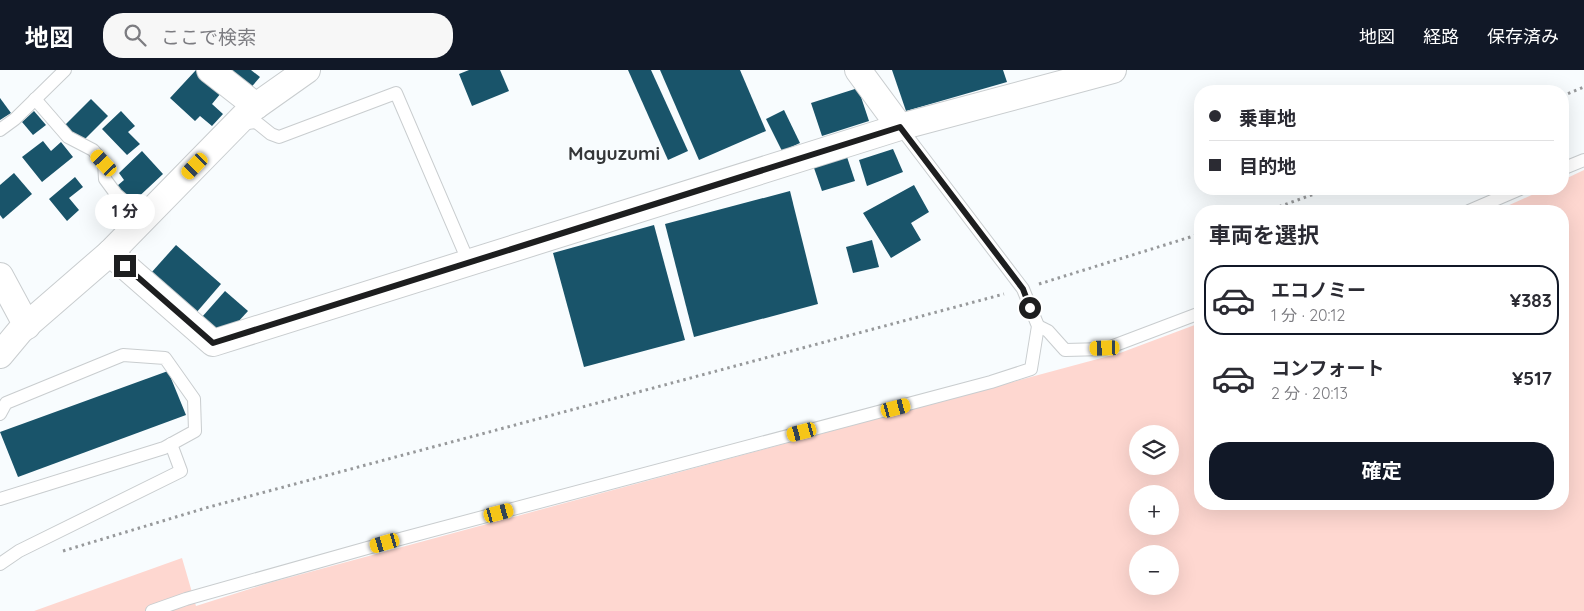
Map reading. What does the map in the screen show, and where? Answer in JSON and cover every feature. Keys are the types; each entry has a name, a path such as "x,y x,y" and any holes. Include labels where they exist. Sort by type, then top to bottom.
{"street":[{"path":"210,70 256,106"},
{"path":"0,355 27,326 110,253 235,125 256,106 307,70"},
{"path":"858,70 900,127"},
{"path":"110,253 213,343 900,127 1113,70"},
{"path":"0,276 27,326"}],"lane":[{"path":"0,130 35,100 65,70"},
{"path":"235,125 256,122 271,134 279,137 396,93 469,263"},
{"path":"35,100 68,138 92,150 104,163 105,179 116,194 144,218"},
{"path":"152,611 186,599 385,543 991,382 1031,369 1038,326 1023,289 900,127"},
{"path":"1569,166 1584,160"},
{"path":"1482,205 1506,195"},
{"path":"1038,326 1048,331 1065,350 1105,348 1194,315"},
{"path":"0,499 171,444 195,431 194,399 165,358 123,355 2,405"},
{"path":"0,564 19,551 181,471 171,444"}],"path":[{"path":"1569,93 1584,87"},
{"path":"1284,205 1311,195"},
{"path":"57,553 209,507 1023,289 1194,236"}],"shaded area":[{"path":"1584,170 1584,611 34,611 182,558 196,606 269,583 1120,353 1194,325 1194,510 1569,510 1569,205 1509,205 1532,195 1569,195 1569,177"}],"building":[{"path":"196,70 221,93 212,104 223,114 212,126 200,116 195,121 170,98"},
{"path":"221,70 251,70 260,77 248,91"},
{"path":"469,70 500,70 509,91 472,106 459,74"},
{"path":"628,70 651,70 688,151 668,160"},
{"path":"660,70 740,70 766,131 699,160"},
{"path":"892,70 1003,70 1007,82 906,111"},
{"path":"858,88 869,121 822,136 811,103"},
{"path":"0,98 11,113 0,120"},
{"path":"91,99 108,116 82,142 65,125"},
{"path":"784,110 800,143 782,151 766,119"},
{"path":"34,111 46,125 33,135 22,122"},
{"path":"121,111 135,126 128,132 140,144 127,155 102,129"},
{"path":"43,141 51,151 61,142 73,157 42,182 22,157"},
{"path":"893,149 903,172 867,186 859,160"},
{"path":"142,151 163,174 132,203 117,186 124,180 119,173"},
{"path":"847,157 855,181 822,191 814,168"},
{"path":"14,173 32,194 3,219 0,215 0,185"},
{"path":"75,177 83,187 69,198 79,210 67,221 49,199"},
{"path":"914,185 929,212 911,223 921,240 891,258 863,213"},
{"path":"790,191 818,304 694,337 665,224"},
{"path":"654,225 685,340 584,367 553,253"},
{"path":"872,240 879,267 853,273 846,247"},
{"path":"176,245 221,284 196,313 151,273"},
{"path":"225,291 248,311 237,323 214,329 202,317"},
{"path":"168,371 186,415 18,477 0,432"}],"district":[{"name":"Mayuzumi","path":"614,153"}],"route":[{"path":"125,266 213,343 900,127 1023,289 1030,308"}]}
